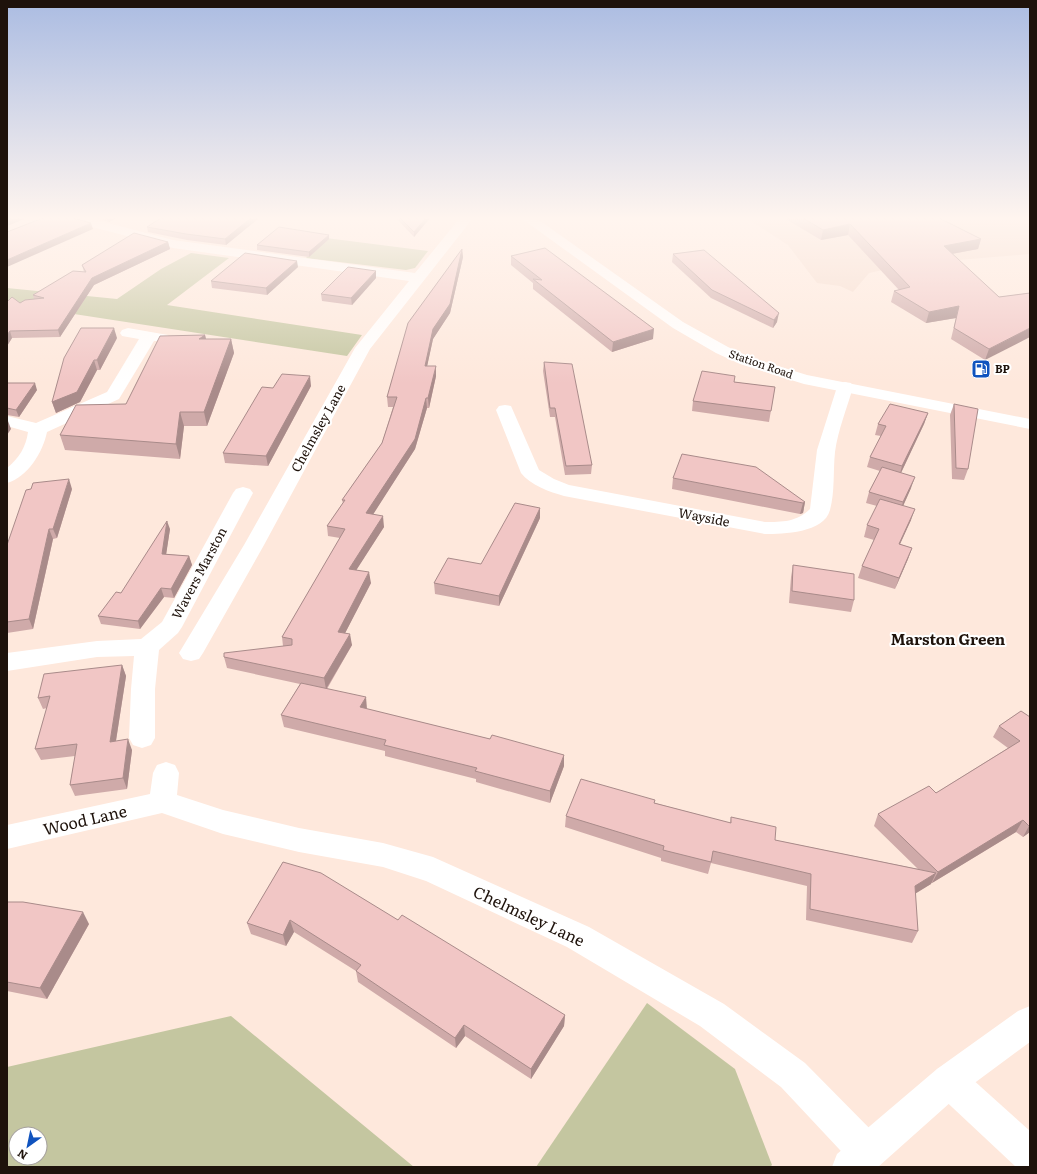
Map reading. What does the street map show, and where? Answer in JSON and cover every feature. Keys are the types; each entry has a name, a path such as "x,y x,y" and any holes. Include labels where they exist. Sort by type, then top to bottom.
{"street":[{"path":"380,273 418,278"},
{"name":"Chelmsley Lane","path":"191,653 254,545 363,348 422,273"},
{"name":"Station Road","path":"604,273 678,325 722,350 778,371 844,387 1030,424"},
{"path":"128,333 180,342"},
{"path":"7,421 38,429 113,395 149,336"},
{"name":"Wayside","path":"505,410 531,472 547,483 572,492 765,528 783,528 797,526 812,519 820,511 826,450 844,387"},
{"path":"7,477 20,467 36,446 38,429"},
{"name":"Wavers Marston","path":"147,647 170,627 243,493"},
{"path":"7,662 97,649 147,647 143,689 142,738"},
{"path":"162,802 166,773"},
{"name":"Chelmsley Lane","path":"162,802 223,822 299,840 383,855 433,870 578,937 712,1016 794,1075 858,1159"},
{"name":"Wood Lane","path":"7,837 162,802"},
{"path":"858,1159 949,1081 1030,1022"},
{"path":"949,1081 1030,1155"}],"shaded area":[{"path":"809,273 870,273 853,292 840,286 817,283"}],"green space":[{"path":"155,273 209,273 167,305 362,335 347,356 61,312 7,309 7,288 117,299"},
{"path":"647,1003 735,1069 772,1165 770,1167 536,1167"},
{"path":"231,1016 414,1167 7,1167 7,1067"}],"building":[{"path":"70,273 103,273 92,278 58,330 10,331 7,335 7,302 12,297 20,303 25,300 44,298 33,295"},
{"path":"221,273 283,273 266,288 211,281"},
{"path":"342,273 374,273 351,298 321,294"},
{"path":"445,273 457,273 450,304 433,329 425,366 436,366 415,439 366,513 383,516 349,569 369,572 338,632 350,634 324,678 224,657 224,653 292,645 292,639 282,637 345,529 327,526 345,500 342,500 382,443 397,397 387,397 408,323"},
{"path":"533,273 578,273 654,329 613,342 533,279 542,280"},
{"path":"693,273 731,273 779,313 774,320 712,290"},
{"path":"896,273 973,273 999,297 1030,293 1030,328 989,349 954,328 959,306 929,312 894,291 910,287"},
{"path":"81,328 114,328 97,360 94,360 77,392 52,402 64,358"},
{"path":"205,335 199,339 231,339 204,412 180,412 176,444 60,435 76,405 126,404 160,336"},
{"path":"544,362 572,364 592,465 566,466 555,408 550,408"},
{"path":"702,371 735,376 734,382 775,387 771,411 693,401"},
{"path":"282,374 310,376 266,456 223,453 262,387 273,388"},
{"path":"7,383 35,383 16,410 7,408"},
{"path":"890,404 928,413 902,466 870,457 886,426 878,424"},
{"path":"954,404 978,409 968,469 956,468"},
{"path":"682,454 756,467 805,502 803,503 673,478"},
{"path":"882,467 915,477 903,502 869,492"},
{"path":"69,479 53,529 49,529 29,619 7,622 7,545 26,490 31,489 33,483"},
{"path":"880,499 915,509 899,544 912,548 899,578 862,566 879,529 867,525"},
{"path":"515,503 540,508 499,596 434,583 448,558 481,564"},
{"path":"167,521 162,554 189,556 171,589 161,588 138,621 98,616 116,592 121,593"},
{"path":"793,565 854,574 854,600 792,591"},
{"path":"122,665 110,742 128,739 123,778 70,785 77,744 35,749 50,696 38,698 44,674"},
{"path":"301,683 366,697 360,707 490,739 492,735 564,755 550,791 475,771 477,768 384,745 386,740 281,715"},
{"path":"1021,711 1030,717 1030,825 1029,826 1023,820 938,872 878,814 929,786 936,793 1020,741 999,726"},
{"path":"581,779 655,800 654,803 731,823 731,817 776,827 775,840 936,873 915,886 918,931 810,909 811,874 713,851 711,862 663,850 664,846 566,816"},
{"path":"283,862 321,873 398,920 402,915 565,1015 531,1069 464,1025 455,1038 356,971 361,965 290,920 283,935 247,923"},
{"path":"7,902 23,902 83,912 40,988 7,982"}],"place":[{"name":"BP","path":"981,369"}],"district":[{"name":"Marston Green","path":"948,640"}]}
